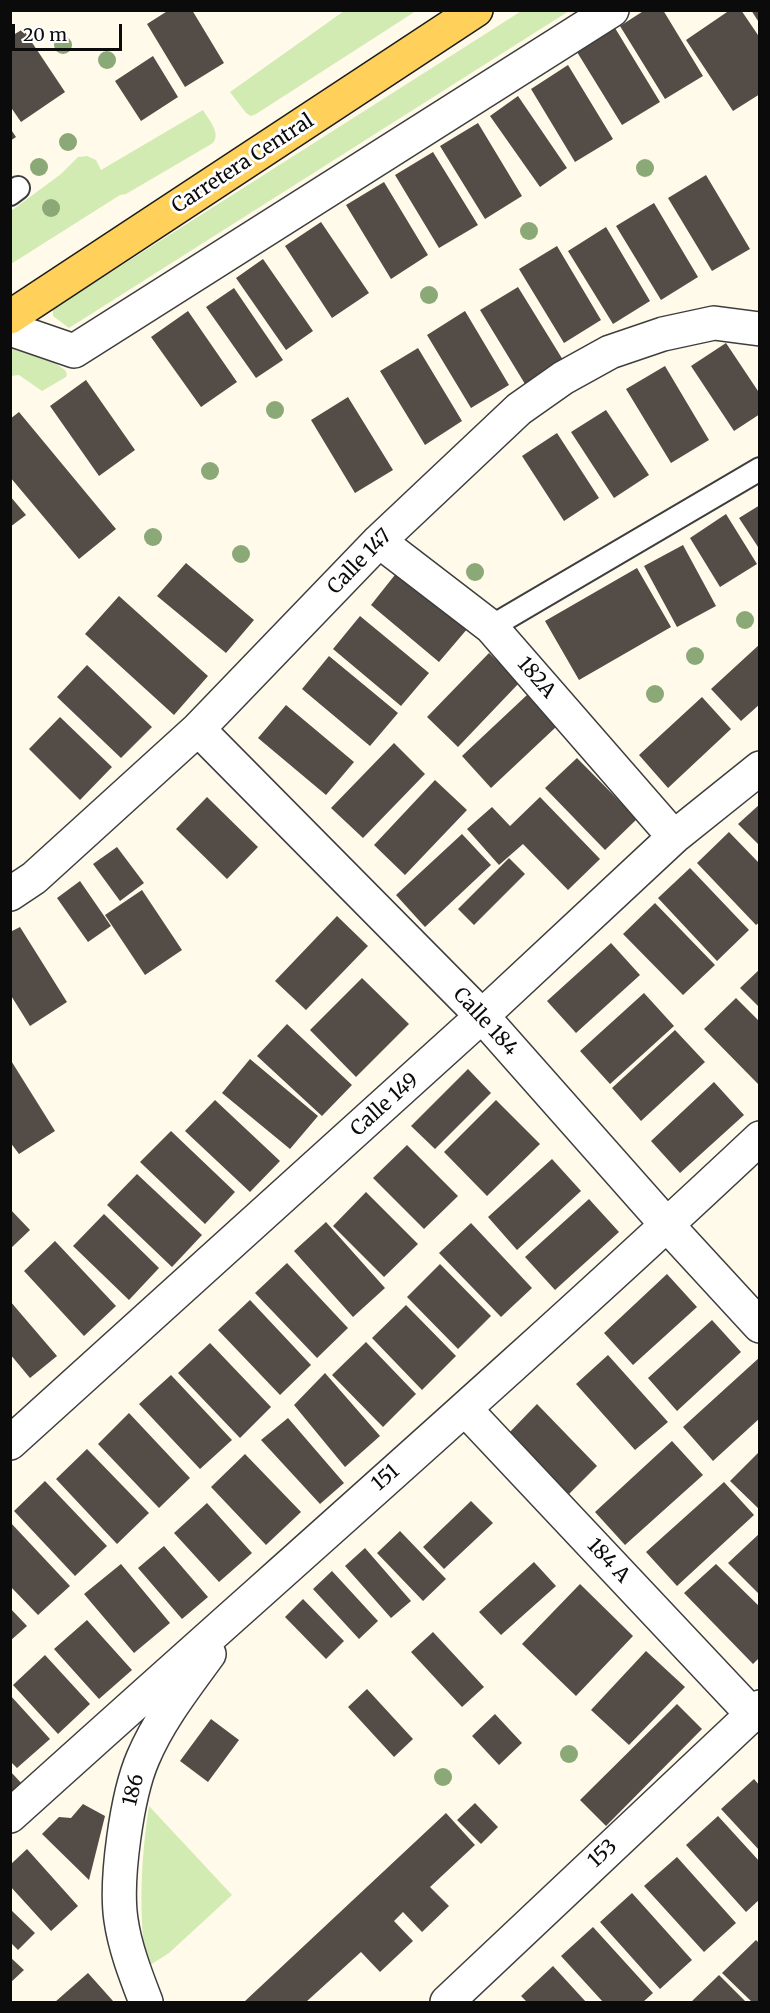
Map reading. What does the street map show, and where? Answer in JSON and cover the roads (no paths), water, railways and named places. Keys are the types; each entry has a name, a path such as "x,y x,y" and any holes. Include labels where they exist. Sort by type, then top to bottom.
{"main road":[{"name":"Carretera Central","path":"10,317 476,10"}],"street":[{"path":"10,329 74,351 612,10"},
{"name":"Calle 147","path":"10,894 34,878 198,729 379,541 519,409 563,378 610,352 663,334 714,323 759,329"},
{"name":"182А","path":"379,541 491,627 674,837"},
{"name":"Calle 184","path":"198,729 482,1016 759,1326"},
{"name":"Calle 149","path":"10,1443 482,1016 674,837 759,768"},
{"name":"151","path":"10,1816 244,1604 465,1409 759,1138"},
{"name":"184 A","path":"465,1409 756,1710"},
{"name":"186","path":"147,2002 134,1973 121,1920 119,1883 129,1808 142,1759 165,1715 244,1604"},
{"name":"153","path":"447,2002 756,1710"}],"lane":[{"path":"491,627 759,469"}]}
